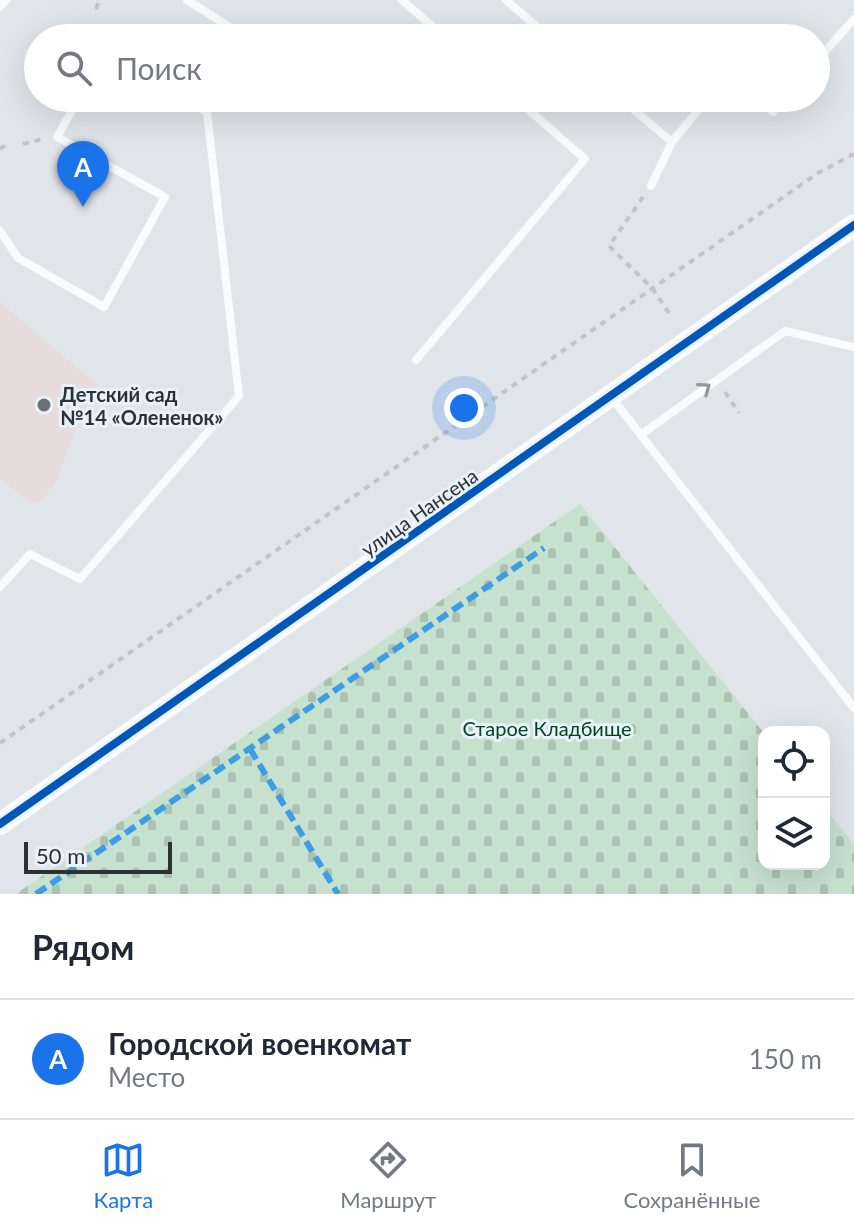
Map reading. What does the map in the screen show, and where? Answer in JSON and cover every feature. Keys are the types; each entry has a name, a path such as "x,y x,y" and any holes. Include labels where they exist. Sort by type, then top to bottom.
{"street":[{"name":"улица Нансена","path":"0,824 854,225"}],"lane":[{"path":"0,7 6,0"},
{"path":"187,0 225,24"},
{"path":"402,0 430,24"},
{"path":"506,0 534,24"},
{"path":"830,46 854,19"},
{"path":"0,231 18,258 104,307 165,197 57,137 71,112"},
{"path":"0,587 30,554 80,579 239,396 207,112"},
{"path":"416,360 585,159 531,112"},
{"path":"637,112 672,142"},
{"path":"651,186 672,142 697,112"},
{"path":"642,434 785,331 854,347"},
{"path":"611,397 854,708"}],"path":[{"path":"96,9 99,0"},
{"path":"23,144 57,137"},
{"path":"0,149 9,143"},
{"path":"0,743 818,173 854,154"},
{"path":"651,186 609,246 652,288 671,316"}],"shaded area":[{"name":"Детский сад №14 «Олененок»","path":"0,302 97,385 77,424 57,480 41,501 30,503 0,478"}],"green space":[{"name":"Старое Кладбище","path":"580,504 758,726 758,870 830,870 830,814 854,844 854,894 16,894"}],"marked path":[{"path":"36,894 544,548"},
{"path":"250,749 338,894"}],"cycle path":[{"path":"0,824 854,225"}],"place":[{"name":"Городской военкомат","path":"83,207"},
{"name":"Детский сад №14 «Олененок»","path":"44,405"}]}
